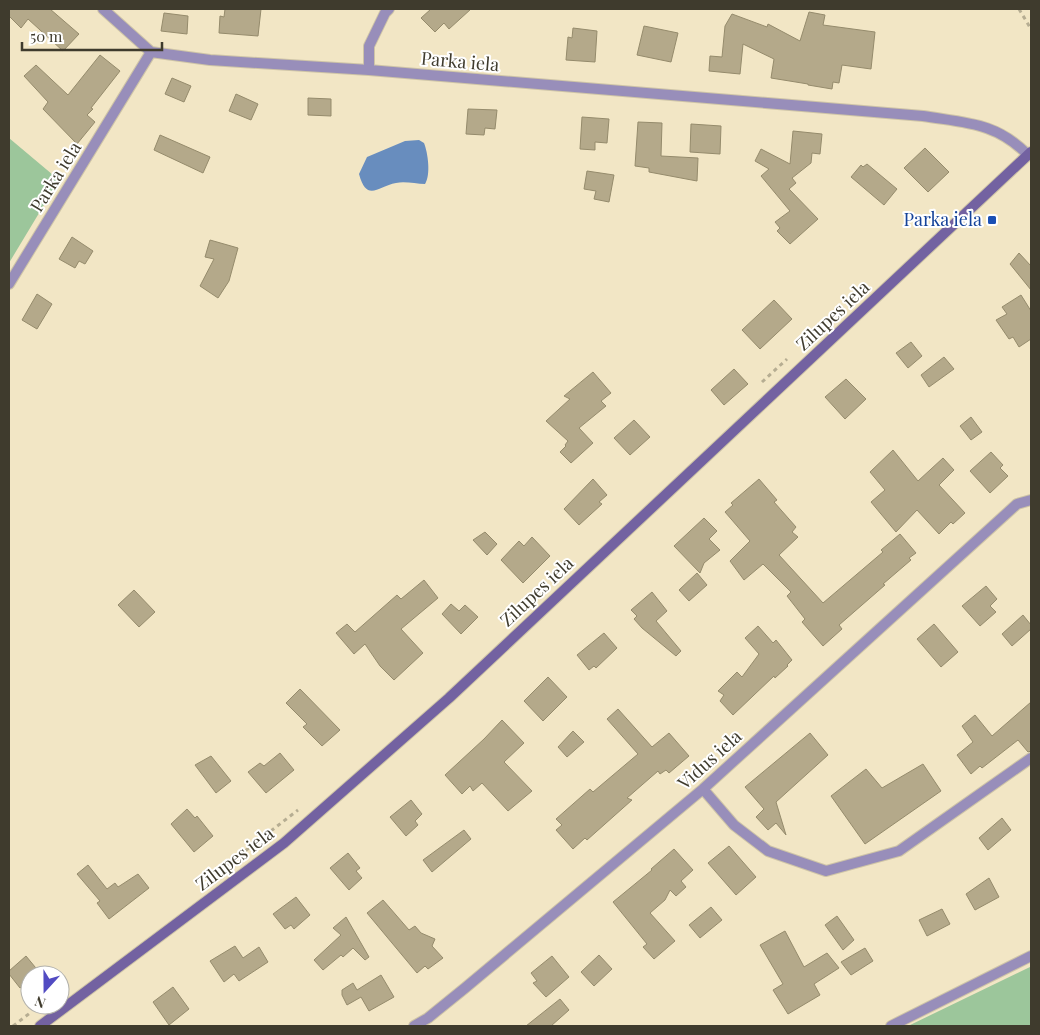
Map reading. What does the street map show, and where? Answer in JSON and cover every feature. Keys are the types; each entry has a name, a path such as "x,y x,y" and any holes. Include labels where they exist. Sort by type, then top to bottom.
{"main road":[{"name":"Zilupes iela","path":"40,1026 284,843 359,779 449,698 1030,154"}],"street":[{"path":"103,9 151,52"},
{"path":"369,70 369,46 385,13 389,9"},
{"name":"Parka iela","path":"9,284 151,52 210,60 369,70 923,116 981,125 1001,133 1030,154"},
{"name":"Vidus iela","path":"414,1026 428,1018 465,988 703,789 1018,504 1031,500"},
{"path":"703,789 734,825 768,851 826,871 899,851 1031,758"},
{"path":"891,1026 1031,956"}],"path":[{"path":"1019,9 1031,29"},
{"path":"761,383 788,357"},
{"path":"211,878 305,804"},
{"path":"13,1026 27,1015"}],"green space":[{"path":"9,138 59,180 9,263"},
{"path":"1030,967 1031,1026 908,1026"}],"water":[{"path":"419,140 424,143 428,158 428,175 425,184 399,182 374,190 366,188 359,174 367,157 405,141"}],"building":[{"path":"9,9 50,9 79,34 63,51 28,19 21,28 9,16"},
{"path":"225,9 261,9 258,36 219,33 220,16 224,17"},
{"path":"431,9 471,9 449,29 444,23 435,32 421,18"},
{"path":"809,12 825,15 823,25 875,32 871,69 842,65 839,83 833,82 832,89 771,78 774,59 743,44 740,74 709,71 710,56 722,57 725,26 732,14 767,27 768,24 800,41"},
{"path":"164,13 188,16 187,34 161,31"},
{"path":"644,26 678,33 671,62 637,55"},
{"path":"573,28 597,31 595,62 566,60 568,37 572,38"},
{"path":"100,55 120,71 91,108 93,109 87,115 95,122 77,144 43,109 48,102 24,76 36,65 68,95"},
{"path":"172,78 191,86 184,102 165,94"},
{"path":"236,94 258,104 251,120 229,111"},
{"path":"308,98 331,99 331,116 308,115"},
{"path":"468,109 497,110 495,129 485,128 484,135 466,134"},
{"path":"582,117 609,119 607,143 595,142 595,150 580,149"},
{"path":"638,122 662,123 661,156 698,158 697,181 649,172 649,168 635,166"},
{"path":"691,124 721,126 720,154 690,152"},
{"path":"793,131 822,134 820,154 812,153 811,163 792,178 796,183 789,189 818,219 790,244 777,231 780,228 775,222 790,211 761,176 769,169 755,161 761,149 790,164"},
{"path":"160,135 210,157 203,173 154,150"},
{"path":"925,148 949,172 928,192 904,168"},
{"path":"867,164 897,189 884,205 851,177 861,165 863,167"},
{"path":"587,171 614,175 609,202 594,199 596,191 584,189"},
{"path":"72,237 93,251 85,264 79,261 75,268 59,259"},
{"path":"210,240 238,248 229,281 218,298 200,286 214,259 205,257"},
{"path":"1019,253 1031,266 1031,290 1010,264"},
{"path":"37,294 52,304 37,329 22,320"},
{"path":"1021,295 1031,311 1031,339 1019,347 1013,337 1009,339 996,320 1007,314 1002,307"},
{"path":"774,300 792,319 760,349 742,330"},
{"path":"911,342 922,356 908,368 896,353"},
{"path":"944,357 954,369 929,387 921,375"},
{"path":"734,369 748,384 724,405 711,390"},
{"path":"593,372 611,393 601,401 606,406 579,428 593,443 571,463 560,452 568,441 546,421 570,399 564,396"},
{"path":"846,379 866,399 845,419 825,397"},
{"path":"971,417 982,432 971,440 960,426"},
{"path":"634,420 650,437 630,455 614,438"},
{"path":"893,450 918,481 943,458 954,470 939,485 965,513 953,524 951,522 939,534 917,510 896,532 871,502 885,490 870,472"},
{"path":"991,452 1003,465 1000,468 1008,476 990,493 970,471"},
{"path":"593,479 607,495 599,502 602,504 579,525 564,509"},
{"path":"759,479 777,500 774,502 796,527 792,532 798,537 779,555 823,603 883,552 881,550 900,534 916,553 909,558 911,560 883,584 885,585 839,625 842,629 823,646 802,622 805,619 787,596 791,592 763,564 744,580 730,561 750,541 725,512 733,505 731,503"},
{"path":"704,518 717,531 709,539 720,550 704,563 700,573 674,546"},
{"path":"485,532 497,544 487,555 473,540"},
{"path":"532,537 550,556 523,583 501,560 519,541 524,546"},
{"path":"697,573 707,585 689,601 679,590"},
{"path":"424,580 438,598 401,629 423,653 394,680 380,666 365,644 354,654 336,633 347,624 355,632 397,595 401,599"},
{"path":"986,586 997,599 990,606 996,612 980,626 962,606"},
{"path":"134,590 155,612 139,627 118,605"},
{"path":"652,592 667,611 656,621 681,651 676,656 634,619 637,616 631,610"},
{"path":"451,604 459,611 465,605 478,617 461,634 442,614"},
{"path":"1023,615 1031,625 1031,629 1012,646 1002,634"},
{"path":"934,624 958,652 941,667 917,639"},
{"path":"758,626 773,643 776,640 792,660 788,666 775,678 774,676 733,715 720,701 724,695 718,691 737,672 742,677 759,654 745,638"},
{"path":"604,633 617,648 596,668 594,666 589,670 577,655"},
{"path":"548,677 567,697 543,721 524,701"},
{"path":"300,689 340,730 322,746 303,727 307,724 286,703"},
{"path":"1031,702 1031,751 1028,752 1018,740 982,768 980,766 971,774 957,755 973,742 962,726 975,715 992,736"},
{"path":"618,709 652,747 669,733 689,756 669,773 666,770 660,774 658,771 627,798 632,800 587,840 585,838 573,849 556,830 562,825 556,819 590,789 593,792 638,754 607,719"},
{"path":"502,720 524,743 504,762 532,791 508,811 482,783 473,791 470,786 462,794 445,775"},
{"path":"573,731 584,742 567,757 558,747"},
{"path":"810,733 828,755 776,802 786,835 776,823 768,830 756,817 764,809 745,787"},
{"path":"280,753 294,770 266,793 248,772 260,763 264,766"},
{"path":"211,756 231,781 216,793 195,765"},
{"path":"923,764 941,791 865,844 831,796 866,769 882,788"},
{"path":"411,800 422,814 415,821 418,825 406,836 390,817"},
{"path":"187,809 195,818 197,816 213,836 194,852 171,824"},
{"path":"1002,818 1011,830 988,850 979,838"},
{"path":"464,830 471,839 432,872 423,860"},
{"path":"729,846 756,877 736,895 708,863"},
{"path":"674,849 693,870 681,881 686,887 676,896 670,890 665,900 650,913 675,941 654,959 643,947 647,944 613,902"},
{"path":"348,853 360,868 356,871 362,878 349,890 330,868"},
{"path":"88,865 107,889 115,883 118,887 138,874 149,888 109,919 97,903 100,901 77,874"},
{"path":"989,878 999,897 975,910 966,894"},
{"path":"296,897 310,915 294,929 291,925 285,929 273,914"},
{"path":"383,900 409,930 415,926 421,933 435,939 432,946 443,958 428,969 425,966 417,973 367,913"},
{"path":"711,907 722,920 700,938 689,925"},
{"path":"942,909 950,924 927,936 919,920"},
{"path":"837,916 854,940 843,950 825,925"},
{"path":"346,917 369,957 365,960 353,948 323,970 314,960 341,935 333,928"},
{"path":"785,931 804,967 827,953 839,968 814,984 820,995 788,1014 773,990 783,984 760,945"},
{"path":"235,946 243,958 259,947 268,962 239,981 234,974 224,982 210,961"},
{"path":"865,948 873,961 851,975 841,962"},
{"path":"599,955 612,969 594,986 581,972"},
{"path":"26,956 33,965 20,965 20,988 9,974 9,971"},
{"path":"552,956 569,977 546,997 533,983 537,981 531,973"},
{"path":"381,975 394,997 369,1011 361,997 347,1005 342,995 342,990 353,983 357,990"},
{"path":"173,987 189,1009 169,1025 153,1002"},
{"path":"560,999 569,1010 551,1026 526,1026"}],"place":[{"name":"Parka iela","path":"992,220"}]}
